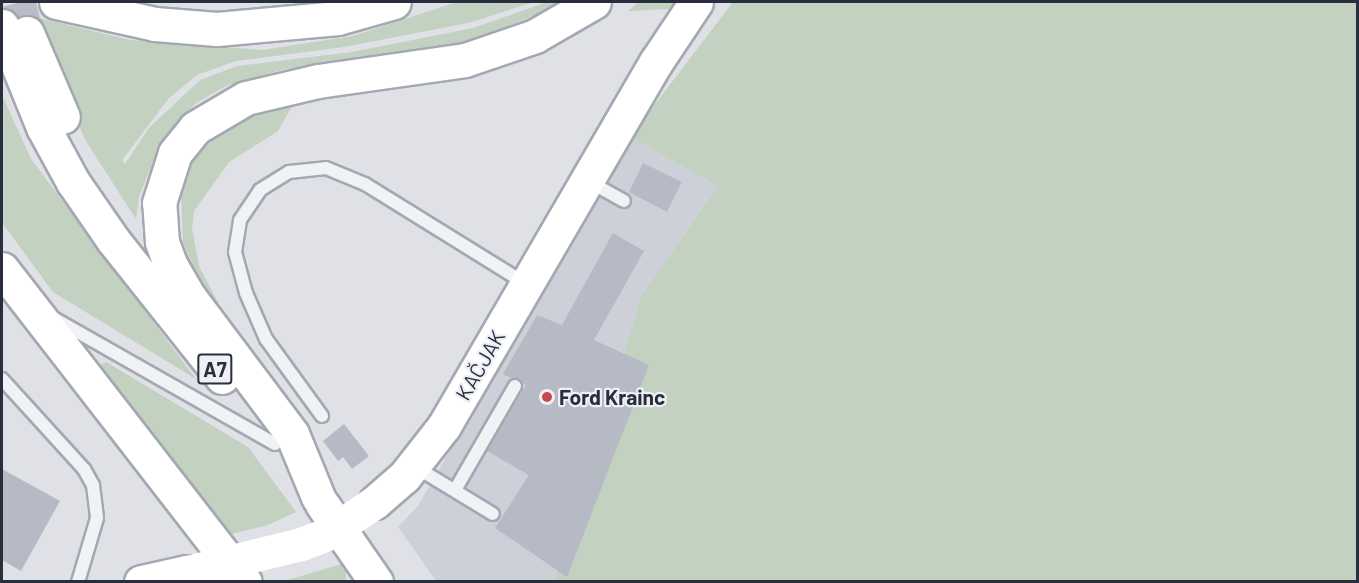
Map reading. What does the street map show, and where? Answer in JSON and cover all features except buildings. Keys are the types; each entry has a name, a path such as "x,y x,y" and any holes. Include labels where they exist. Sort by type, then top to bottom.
{"main road":[{"path":"56,2 155,24 217,29 338,18 394,2"},
{"path":"318,497 292,434 189,297 170,264 162,242 159,203 175,153 204,121 246,98 318,81 465,60 535,36 594,2"},
{"name":"KAČJAK","path":"141,582 300,544 328,533 375,502 413,465 444,426 587,181 696,2"},
{"name":"A7","path":"14,29 19,75 57,154 113,240 318,497 376,582"},
{"path":"2,269 15,299 59,347 245,582"}],"lane":[{"path":"322,416 266,339 246,293 235,252 240,220 260,190 289,172 326,168 365,184 527,285"},
{"path":"587,181 624,201"},
{"path":"15,299 276,444"},
{"path":"2,379 84,469 93,485 97,518 78,582"},
{"path":"455,490 514,386"},
{"path":"413,465 493,514"}],"shaded area":[{"path":"630,137 718,186 641,296 554,581 436,581 398,527 418,506"}],"green space":[{"path":"457,2 534,2 468,23 344,47 236,61 197,75 169,98 122,160 125,164 149,128 200,80 237,66 352,52 473,28 547,2 567,2 472,41 281,70 226,86 196,103 161,141 139,197 136,219 87,143 70,107 2,25 2,9 130,40 262,50 353,36"},
{"path":"639,2 674,2 669,9 628,11"},
{"path":"733,2 1357,2 1357,581 554,582 641,296 718,186 630,137"},
{"path":"2,95 31,159 196,379 53,292 3,224"},
{"path":"294,103 278,131 229,162 194,211 192,228 199,266 229,324 202,293 183,242 181,192 186,173 197,155 226,128 248,116"},
{"path":"106,362 248,447 296,512 268,525 227,535 99,366"},
{"path":"345,563 346,581 281,582"}],"tunnel":[{"path":"19,2 27,33"}],"place":[{"name":"Ford Krainc","path":"547,397"}]}
